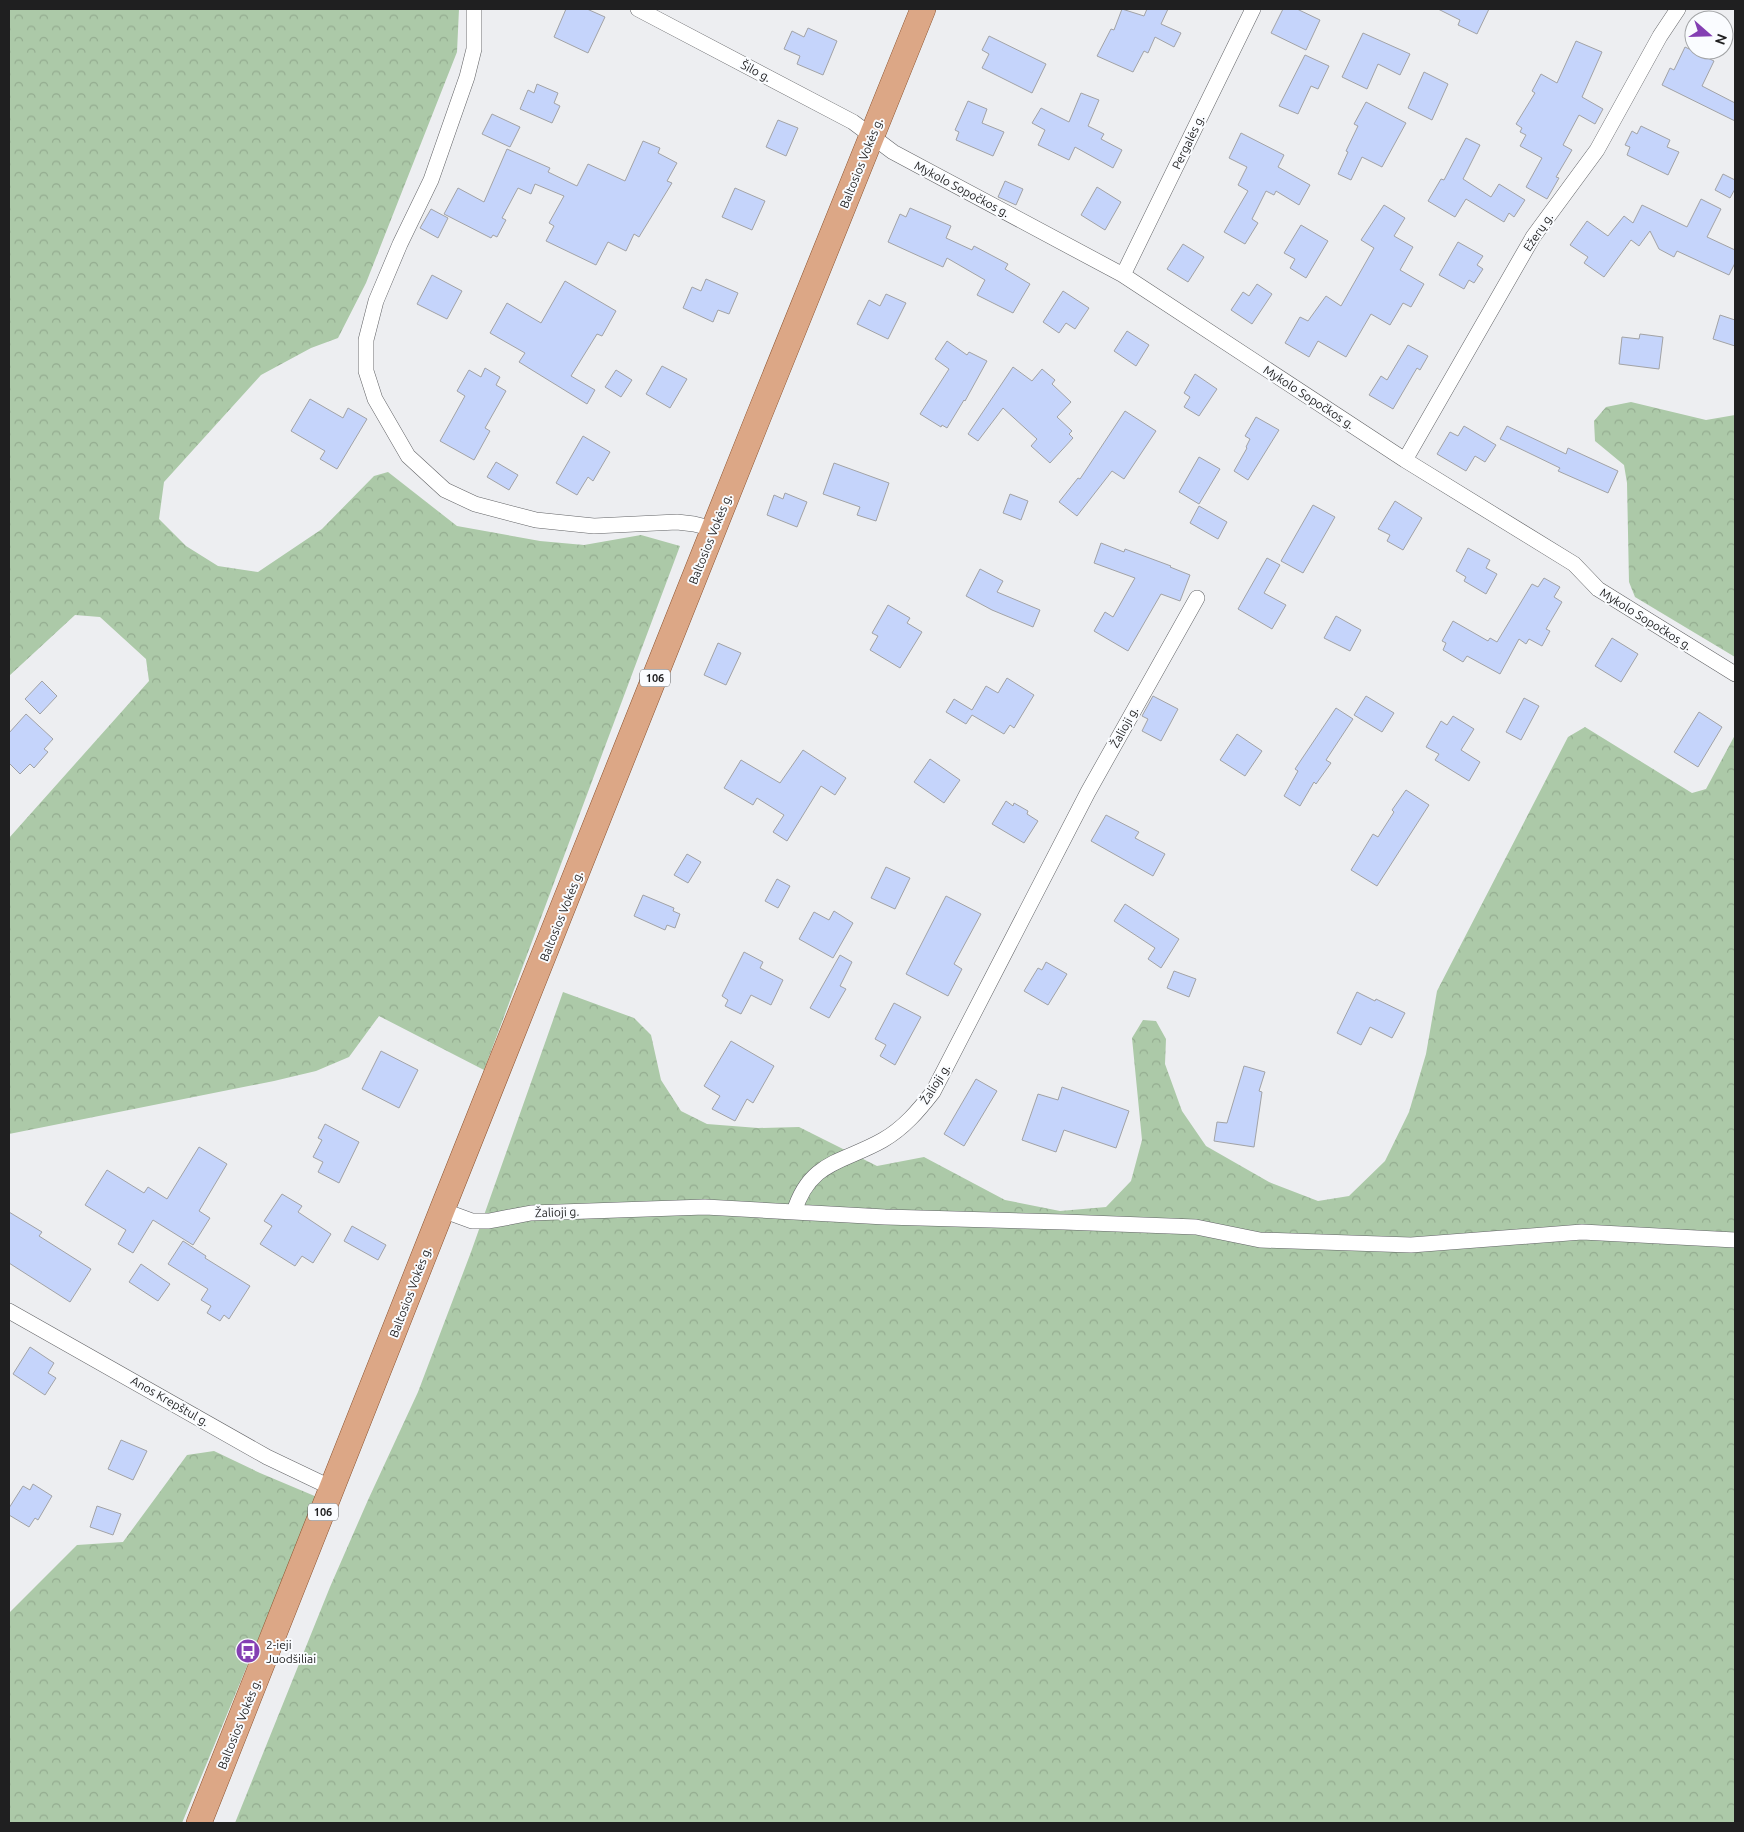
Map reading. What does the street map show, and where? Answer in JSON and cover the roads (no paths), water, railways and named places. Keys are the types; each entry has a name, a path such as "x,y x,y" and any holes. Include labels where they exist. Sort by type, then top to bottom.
{"main road":[{"name":"Baltosios Vokės g.","path":"200,1823 442,1210 923,9"}],"street":[{"path":"474,9 474,49 467,77 430,180 376,301 366,340 366,372 375,399 408,456 445,490 475,504 536,520 594,526 677,522 694,524 714,530"},
{"name":"Šilo g.","path":"638,9 853,122 871,136"},
{"name":"Pergalės g.","path":"1123,275 1253,9"},
{"name":"Ežerų g.","path":"1405,460 1533,237 1596,150 1660,36 1678,9"},
{"name":"Mykolo Sopočkos g.","path":"871,136 893,152 1123,275 1405,460 1574,564 1598,589 1735,674"},
{"name":"Žalioji g.","path":"442,1210 472,1221 531,1213 695,1208 794,1212 799,1196 808,1183 827,1166 884,1140 914,1117 933,1092 1088,792 1197,598"},
{"path":"794,1212 885,1217 1196,1227 1260,1240 1411,1245 1582,1232 1735,1240"},
{"name":"Anos Krepštul g.","path":"9,1311 267,1457 332,1488"}],"place":[{"name":"2-ieji Juodšiliai","path":"248,1651"}]}
